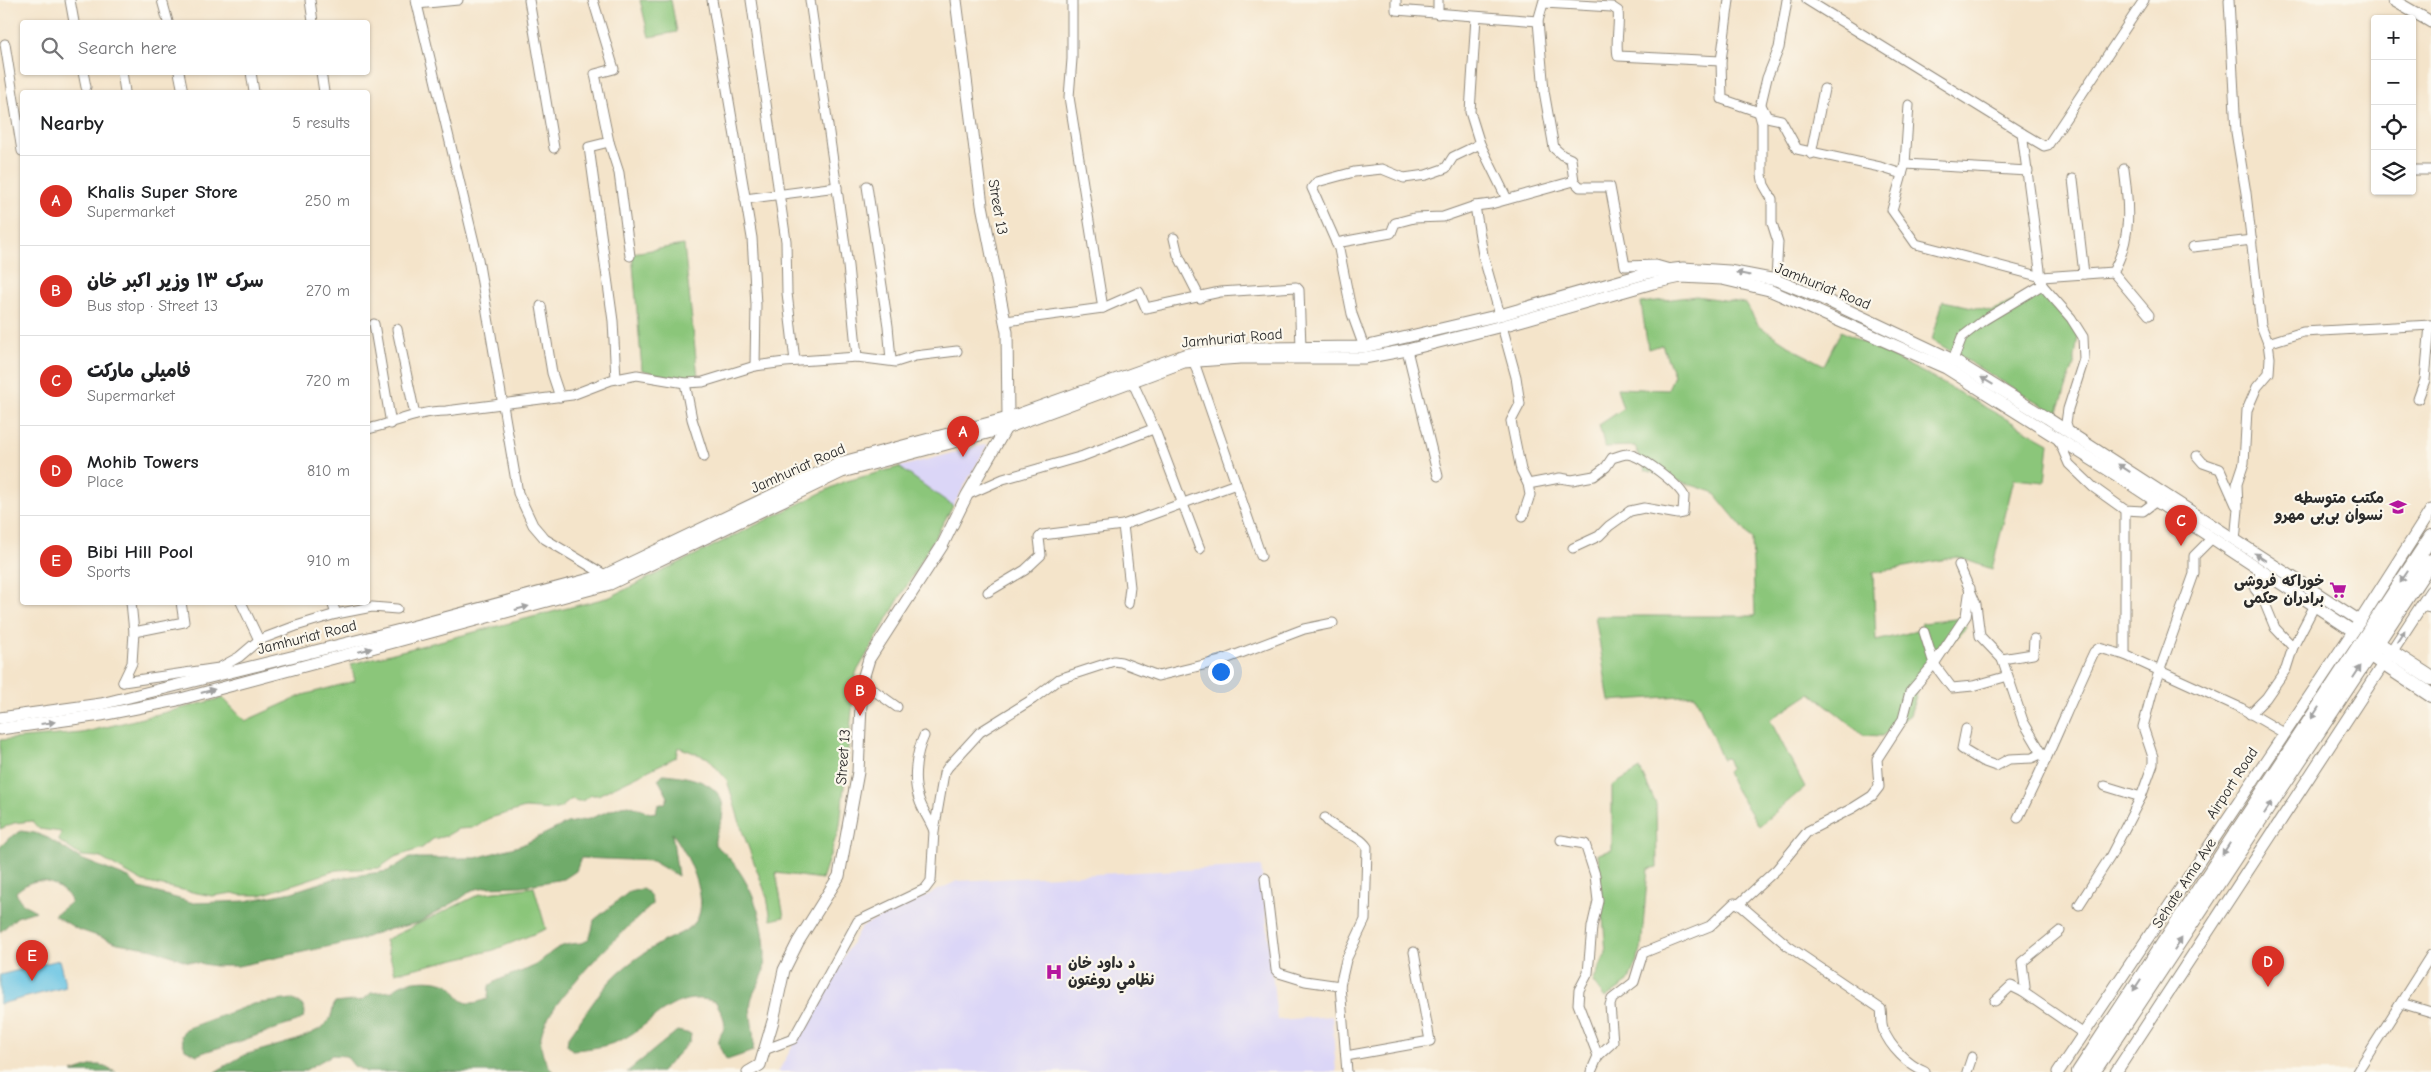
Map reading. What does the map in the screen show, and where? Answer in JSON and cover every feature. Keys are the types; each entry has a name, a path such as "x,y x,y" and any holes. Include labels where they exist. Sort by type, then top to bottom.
{"main road":[{"name":"Street 13","path":"748,1072 760,1065 773,1021 784,970 798,942 839,876 858,772 862,682 869,659 942,546 966,495 1007,423 1006,321 982,206 956,0"},
{"path":"2393,0 2431,22"},
{"name":"Jamhuriat Road","path":"0,729 101,715 176,700 610,584 842,472 1007,423 1130,379 1184,362 1240,358 1364,358 1407,350 1650,272 1683,268 1729,271 1776,280 1828,301 1953,360 2069,432 2235,541 2364,639"},
{"name":"Jamhuriat Road","path":"1130,379 1187,354 1250,348 1364,347 1501,321 1653,282 1681,277 1722,279 1769,290 1946,368 2212,538 2364,639"},
{"name":"Jamhuriat Road","path":"0,718 101,704 174,687 605,575 839,463 1007,423"},
{"name":"Airport Road","path":"2093,1072 2364,639 2431,510"},
{"name":"Sehate Ama Ave","path":"2079,1072 2431,537"},
{"name":"Airport Road","path":"2058,1072 2284,733 2431,561"},
{"path":"2116,1072 2386,659 2426,607 2431,591"},
{"path":"2364,639 2431,695"},
{"path":"2386,659 2431,678"}],"street":[{"path":"70,0 74,20"},
{"path":"162,0 167,20"},
{"path":"310,0 313,20"},
{"path":"458,0 417,2 478,259 518,493 533,525 545,538 605,575"},
{"path":"529,0 554,148"},
{"path":"593,0 614,69 595,74 609,142 620,173 630,256"},
{"path":"712,0 733,111 752,238 756,305 756,366"},
{"path":"751,0 786,241 787,293 794,361"},
{"path":"810,0 837,187 857,357"},
{"path":"1072,0 1072,59 1069,97 1103,308"},
{"path":"1396,0 1396,10 1538,21"},
{"path":"1438,0 1438,14"},
{"path":"1729,0 1721,61 1722,99 1760,109 1767,117 1781,120 1794,146 1811,154 1880,167 1902,174"},
{"path":"1776,280 1778,242 1772,223 1772,198 1764,186 1762,175 1762,123 1760,109 1767,78 1779,48 1787,0"},
{"path":"1810,0 2044,146 2048,145 2144,0"},
{"path":"2229,0 2236,132 2252,240 2261,325 2268,343 2270,358 2269,373 2257,387 2247,410 2244,463 2237,484 2238,509 2235,541"},
{"path":"1671,270 1656,265 1625,266 1610,187 1580,187 1574,181 1571,160 1554,148 1544,91 1538,21 1544,2 1612,4 1618,11 1619,18 1616,40 1618,56 1721,61"},
{"path":"1476,17 1470,112 1480,144 1507,199"},
{"path":"5,44 20,135"},
{"path":"84,75 86,87"},
{"path":"122,75 125,90"},
{"path":"180,75 183,90"},
{"path":"251,75 254,90"},
{"path":"321,75 324,90"},
{"path":"1811,154 1824,89"},
{"path":"1909,105 1905,164 1892,210 1916,244 2042,281"},
{"path":"2022,134 2042,281 2071,318 2083,337 2084,359 2068,409 2066,423 2069,432"},
{"path":"609,142 589,148 613,321 616,379"},
{"path":"1364,347 1352,314 1336,243 1312,188 1317,182 1354,172 1382,169 1404,178 1426,175 1446,168 1452,157 1480,144"},
{"path":"1905,164 2028,171"},
{"path":"2114,272 2122,256 2128,232 2129,206 2124,169"},
{"path":"2416,170 2431,170"},
{"path":"2073,179 2084,274"},
{"path":"1336,243 1391,233 1395,223 1404,219 1443,217 1475,206 1574,181"},
{"path":"867,186 888,326 891,360"},
{"path":"745,199 837,187"},
{"path":"1475,206 1483,255 1516,377 1520,404 1511,421 1520,470 1528,484 1530,495 1523,516"},
{"path":"1174,238 1178,255 1200,298"},
{"path":"2193,247 2252,240"},
{"path":"1953,360 1962,337 2042,281 2084,274 2114,272"},
{"path":"2114,272 2149,315"},
{"path":"1006,321 1103,308 1139,292 1146,308 1200,298 1220,292 1296,287 1299,295 1301,348"},
{"path":"541,306 552,372 560,397"},
{"path":"374,324 392,424"},
{"path":"2268,343 2302,332 2430,325 2425,380 2418,398"},
{"path":"397,329 415,415"},
{"path":"1407,350 1438,476"},
{"path":"370,429 392,424 426,411 446,411 572,395 616,379 636,375 685,383 703,382 756,366 794,361 857,357 896,362 915,356 957,351"},
{"path":"1194,362 1260,556"},
{"path":"1130,379 1153,429 1200,549"},
{"path":"685,383 692,419 704,457"},
{"path":"966,495 1003,479 1083,456 1153,429"},
{"path":"2058,439 2069,464 2093,488 2125,510 2143,511 2155,502"},
{"path":"1528,484 1560,478 1572,480 1594,476 1612,458 1627,454 1639,458 1677,486 1684,496 1683,513 1678,514 1644,508 1630,511 1609,526 1599,536 1573,548"},
{"path":"2197,456 2203,463 2220,469 2238,509"},
{"path":"988,592 1025,570 1041,555 1039,538 1042,535 1123,526 1236,484"},
{"path":"2125,510 2125,655"},
{"path":"1123,526 1130,587 1128,604"},
{"path":"2079,905 2110,857 2142,797 2153,764 2153,757 2143,727 2153,689 2194,574 2194,556 2212,538"},
{"path":"1959,565 1976,604 1980,636 2002,659 2024,721 2044,756"},
{"path":"2261,571 2255,589 2263,599 2276,628 2293,648"},
{"path":"1739,904 1778,869 1808,831 1853,808 1872,796 1879,787 1877,759 1903,719 1910,692 1934,664 1966,616 1970,588"},
{"path":"130,605 134,632 132,663 123,682 219,668 239,657 259,640 336,614 372,607 397,608"},
{"path":"134,632 184,622 181,605"},
{"path":"242,605 259,640"},
{"path":"333,605 336,614"},
{"path":"2250,714 2266,698 2286,669 2293,648 2315,605"},
{"path":"764,1050 792,1038 858,921 925,889 930,881 933,868 934,831 944,773 980,732 1033,699 1059,680 1114,661 1122,662 1158,676 1220,661 1304,629 1333,623"},
{"path":"1924,632 1934,664 1952,688 1973,686 2008,676"},
{"path":"2002,659 2033,654 2034,639"},
{"path":"2018,818 2044,756 2096,649 2125,655 2250,714 2284,733"},
{"path":"163,675 174,687"},
{"path":"862,682 897,707"},
{"path":"1966,729 1962,749 1982,761 1996,766 2008,759 2044,756"},
{"path":"924,736 919,747 916,762 918,792 934,831"},
{"path":"2105,786 2142,797"},
{"path":"1325,818 1329,824 1363,841 1367,847 1365,920 1346,960 1340,986 1347,1072"},
{"path":"1561,840 1584,844 1595,875 1598,901 1592,927 1588,973 1579,990 1578,1004 1598,1056"},
{"path":"1265,878 1276,970 1279,973 1305,981 1340,986"},
{"path":"1591,1072 1598,1056 1613,1042 1610,1005 1612,999 1634,982 1643,953 1710,926 1734,903 1739,904 1788,946 1881,1009 1883,1029 1896,1049 1911,1066 1925,1072"},
{"path":"2023,992 2025,986 2022,962 2060,930"},
{"path":"1346,1056 1430,1041 1414,952"},
{"path":"2357,1072 2431,954"},
{"path":"1995,1001 2011,986 2023,992 2084,1034"},
{"path":"2401,1003 2431,1012"},
{"path":"1967,1072 1972,1057"}],"shaded area":[{"path":"988,444 953,506 899,467"},
{"name":"د داود خان نظامي روغتون","path":"1261,866 1277,1020 1332,1016 1336,1072 778,1072 861,927 957,881"}],"green space":[{"path":"640,0 671,0 677,32 649,37"},
{"path":"684,245 698,377 672,377 642,370 632,253"},
{"path":"2043,287 2078,335 2074,365 2057,414 1932,340 1943,301 1992,311"},
{"path":"1696,296 1745,303 1759,326 1797,351 1824,365 1841,331 1926,374 2049,443 2045,482 2014,479 1992,569 1957,557 1873,573 1876,641 1920,630 1922,623 1963,618 1966,628 1924,669 1910,715 1882,736 1864,735 1811,693 1770,720 1805,787 1759,826 1733,785 1727,772 1731,768 1727,758 1722,759 1695,695 1609,701 1595,616 1755,616 1752,539 1713,492 1645,470 1635,446 1605,447 1599,425 1623,409 1617,388 1668,390 1674,375 1662,345 1648,349 1641,303"},
{"path":"899,467 953,506 856,673 840,825 822,879 776,873 784,917 771,920 767,897 743,833 727,780 708,758 678,747 676,757 598,795 591,795 582,801 572,799 560,808 553,810 525,808 490,818 472,828 458,829 446,836 433,839 422,848 395,857 379,868 337,870 261,895 233,893 212,896 143,882 99,857 81,856 59,841 61,832 39,829 32,821 14,823 0,829 0,740 82,733 223,698 245,721 303,695 355,681 351,664 610,597 843,482"},
{"path":"1640,769 1656,804 1657,867 1648,869 1641,950 1628,982 1605,998 1593,982 1606,953 1598,854 1612,850 1612,786"},
{"path":"663,774 685,777 706,784 714,789 720,797 723,807 722,819 716,835 715,845 738,869 747,884 760,918 764,935 764,969 750,1006 754,1037 753,1051 727,1060 719,1045 724,1025 722,1013 716,1002 701,999 688,1000 676,1004 621,1040 597,1047 572,1050 567,1045 568,1038 598,996 617,974 662,942 683,932 696,921 700,912 699,888 690,863 672,833 678,876 652,861 581,858 576,871 564,879 522,886 486,887 472,890 418,923 382,931 359,940 238,966 215,966 186,961 153,949 118,943 77,929 54,915 71,902 69,896 56,886 44,881 33,882 16,892 21,902 36,911 17,917 0,932 0,847 9,838 21,831 35,833 48,838 81,859 129,878 140,888 194,903 246,901 292,892 332,879 388,871 409,858 476,858 522,845 567,823 589,819 621,806 629,805 650,813 656,812 658,805 665,803 668,797 658,779"},
{"path":"534,887 546,929 494,950 395,973 385,940 480,894"},
{"path":"642,889 650,895 652,905 588,967 557,1004 546,1021 541,1036 541,1046 545,1059 553,1072 367,1072 354,1066 346,1056 332,1055 302,1072 215,1072 244,1055 297,1040 322,1028 331,1017 334,1003 363,1000 371,993 393,991 404,983 431,980 452,987 462,1001 467,1003 488,999 489,986 499,980 532,967 560,947 587,941 590,937 594,920 629,892"},
{"path":"292,999 302,1005 305,1011 303,1018 297,1022 197,1055 185,1049 181,1036 185,1029 253,1004"},
{"path":"677,1031 691,1034 690,1041 661,1072 627,1072"},
{"path":"93,1065 100,1065 116,1072 72,1072"}],"water":[{"path":"59,960 66,987 0,1004 0,975"}],"place":[{"name":"Khalis Super Store","path":"963,457"},
{"name":"مکتب متوسطه نسوان بی‌بی مهرو","path":"2398,507"},
{"name":"فامیلی مارکت","path":"2181,546"},
{"name":"خوراکه فروشی برادران حکمی","path":"2338,590"},
{"name":"سرک ۱۳ وزیر اکبر خان","path":"860,716"},
{"name":"د داود خان نظامي روغتون","path":"1054,972"},
{"name":"Bibi Hill Pool","path":"32,981"},
{"name":"Mohib Towers","path":"2268,987"}]}
